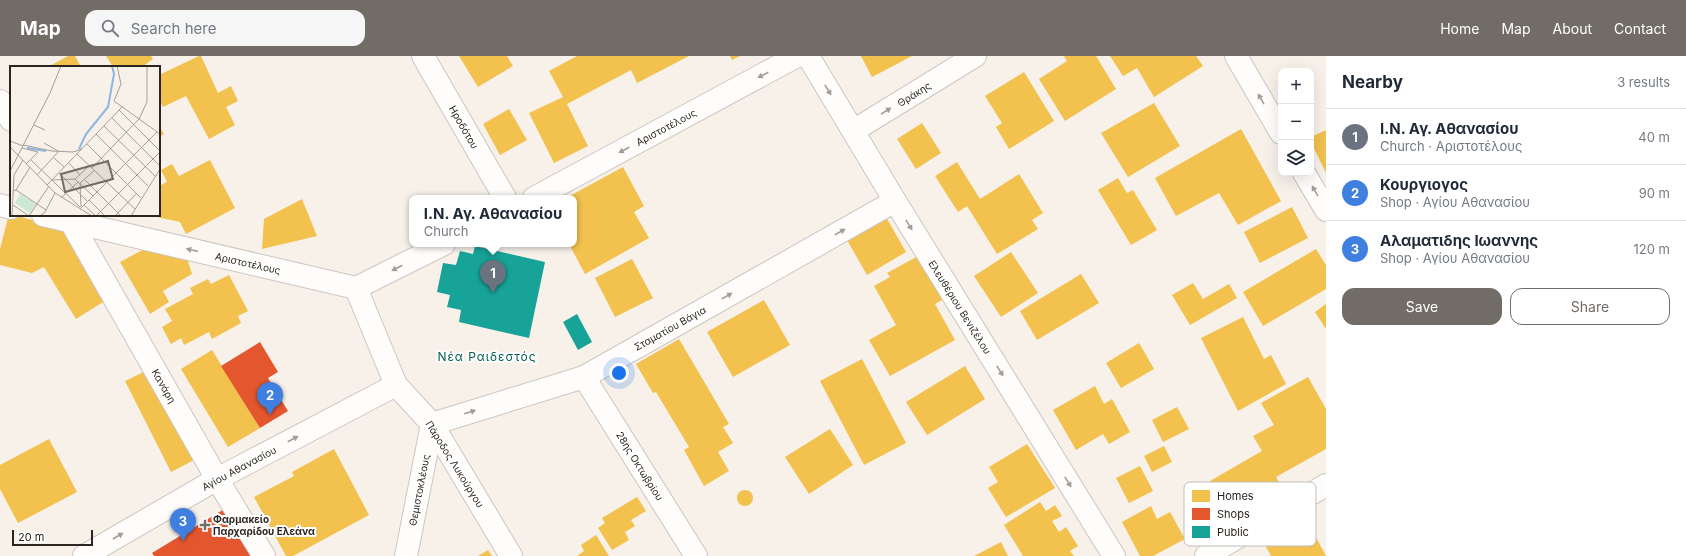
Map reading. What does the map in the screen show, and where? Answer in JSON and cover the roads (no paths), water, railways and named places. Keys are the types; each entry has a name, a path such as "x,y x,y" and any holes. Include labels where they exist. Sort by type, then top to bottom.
{"street":[{"name":"Ηροδότου","path":"423,56 503,195"},
{"name":"Αριστοτέλους","path":"540,195 797,56"},
{"name":"Ελευθέριου Βενιζέλου","path":"808,56 895,201 1114,556"},
{"name":"Θράκης","path":"853,131 975,56"},
{"path":"1236,56 1278,128"},
{"path":"0,101 10,118"},
{"path":"1306,176 1326,210"},
{"name":"Σταματίου Βάγια","path":"432,424 584,376 895,201"},
{"path":"0,205 10,208"},
{"name":"Αριστοτέλους","path":"52,216 69,218 356,288"},
{"name":"Κανάρη","path":"69,218 217,479 264,556"},
{"path":"356,288 438,247"},
{"name":"Πάροδος Λυκούργου","path":"356,288 396,385 432,424 511,556"},
{"name":"28ης Οκτωβρίου","path":"584,376 696,556"},
{"name":"Αγίου Αθανασίου","path":"84,556 217,479 396,385"},
{"name":"Θεμιστοκλέους","path":"406,556 432,424"},
{"path":"1316,491 1326,485"},
{"path":"1206,556 1223,546"}],"place":[{"name":"Ι.Ν. Αγ. Αθανασίου","path":"493,293"},
{"name":"Κουργιογος","path":"270,415"},
{"name":"Φαρμακείο Παρχαρίδου Ελεάνα","path":"205,525"},
{"name":"Αλαματιδης Ιωαννης","path":"183,541"}],"district":[{"name":"Νέα Ραιδεστός","path":"487,357"}]}
